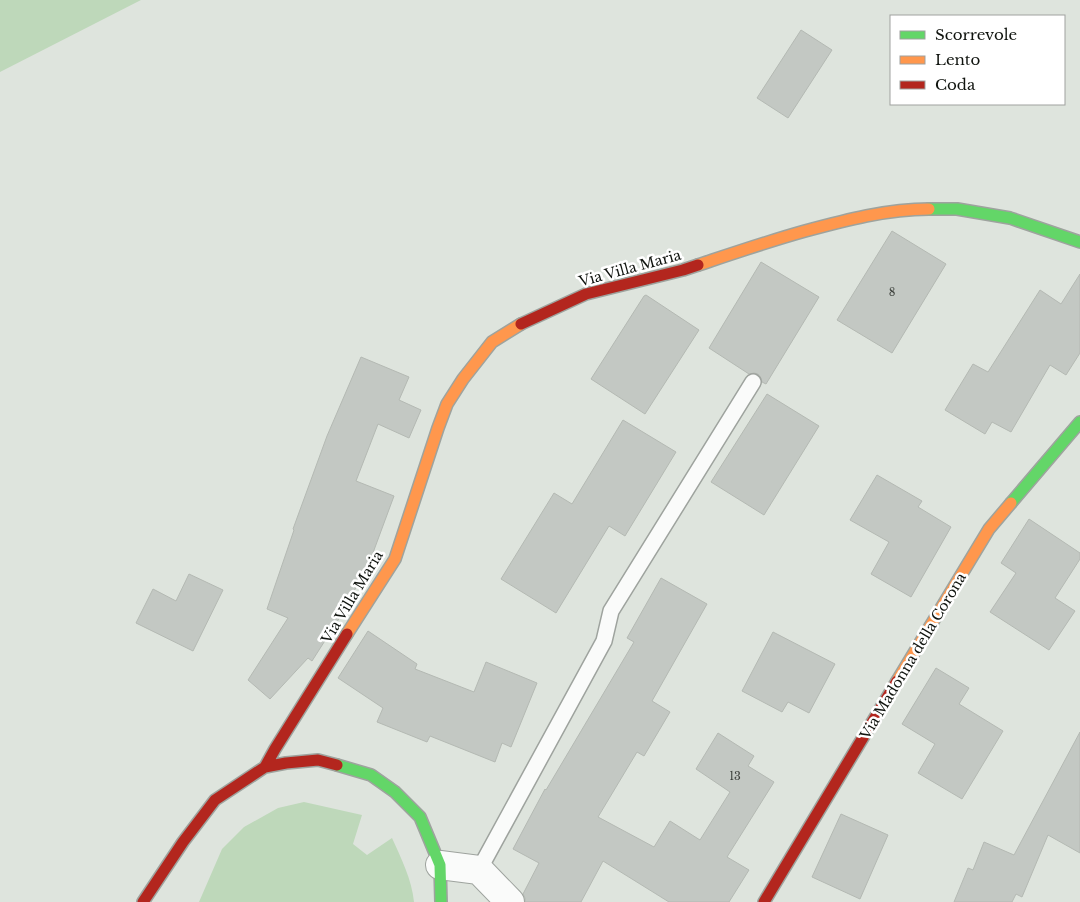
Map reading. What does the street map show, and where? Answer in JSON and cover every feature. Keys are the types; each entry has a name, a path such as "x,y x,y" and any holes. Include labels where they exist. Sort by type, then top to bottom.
{"street":[{"name":"Via Villa Maria","path":"265,767 395,559 447,404 462,379 492,342 515,327 586,294 683,270 756,245 819,227 879,213 916,208 957,209 1010,218 1080,242"},
{"name":"Via Madonna della Corona","path":"764,902 989,529 1080,422"},
{"path":"143,902 183,842 216,800 265,767 318,760 371,775 395,792 420,817 440,865 441,902"},
{"path":"440,865 479,870 510,902"}],"lane":[{"path":"479,870 604,641 611,611 752,382"}],"green space":[{"path":"0,0 141,0 0,72"},
{"path":"304,802 362,815 353,844 367,855 392,838 409,877 414,902 199,902 222,849 244,827 278,808"}],"building":[{"path":"801,30 832,50 788,118 757,98"},
{"path":"892,231 946,264 892,353 837,320"},
{"path":"761,262 819,297 766,384 762,382 758,374 749,374 709,348"},
{"path":"1080,274 1080,353 1066,375 1050,365 1011,432 992,422 985,434 945,410 973,364 988,372 1040,290 1061,304"},
{"path":"646,295 699,330 645,414 591,379"},
{"path":"361,357 409,377 399,400 421,410 409,438 378,424 356,481 394,496 367,569 342,614 312,661 308,658 270,699 248,680 288,618 267,609 293,529 327,436"},
{"path":"767,394 819,426 764,515 711,482"},
{"path":"623,420 676,452 625,536 609,526 556,613 501,579 554,493 572,504"},
{"path":"877,475 922,501 918,507 951,527 911,597 871,574 889,542 850,520"},
{"path":"1029,519 1080,553 1080,559 1055,598 1075,611 1049,650 990,612 1016,573 1001,563"},
{"path":"189,574 223,590 193,651 136,623 153,589 176,601"},
{"path":"661,578 707,604 652,701 670,712 644,756 637,752 598,817 654,847 670,821 700,840 730,792 696,769 718,733 754,756 748,766 774,782 727,857 749,870 729,902 669,902 603,861 581,902 525,902 523,894 539,863 513,849 545,789 634,642 627,638"},
{"path":"368,631 417,664 415,669 474,692 486,662 537,683 511,747 502,743 495,762 430,736 427,742 377,722 383,708 338,678"},
{"path":"773,632 835,664 809,713 788,702 782,712 742,691"},
{"path":"936,668 969,688 959,704 1003,731 962,799 918,773 935,744 902,724"},
{"path":"1080,732 1080,853 1048,835 1022,897 1016,894 1012,902 954,902 968,868 973,870 984,842 1014,855"},
{"path":"841,814 888,835 860,899 812,877"}],"traffic: fast":[{"path":"929,209 957,209 1010,218 1080,242"},
{"path":"1011,503 1080,422"},
{"path":"337,765 371,775 395,792 420,817 440,865 441,902"}],"traffic: slow":[{"path":"698,265 778,239 836,223 882,213 929,209"},
{"path":"347,634 395,559 447,404 463,379 492,342 521,324"},
{"path":"897,681 989,529 1011,503"}],"traffic: jam":[{"path":"521,324 586,294 698,265"},
{"path":"265,767 347,634"},
{"path":"764,902 897,681"},
{"path":"143,902 183,842 215,800 265,767 318,760 337,765"}]}
